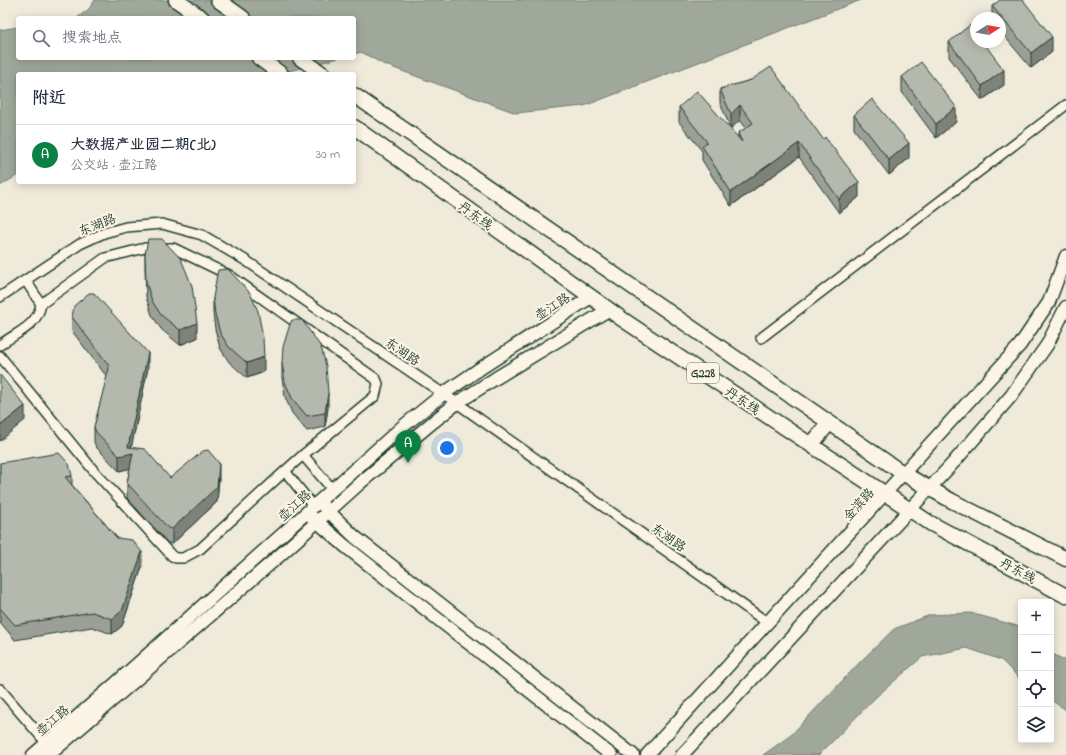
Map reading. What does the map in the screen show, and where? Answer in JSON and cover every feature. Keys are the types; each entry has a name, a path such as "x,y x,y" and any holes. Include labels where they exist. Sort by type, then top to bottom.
{"highway":[{"path":"176,0 199,16"},
{"path":"218,0 240,16"},
{"path":"262,60 278,72"},
{"path":"303,60 320,72"},
{"name":"G228","path":"356,96 904,474 1066,559"},
{"name":"丹东线","path":"356,128 608,310 811,445 930,523 1066,596"},
{"path":"811,445 830,423"}],"main road":[{"name":"金滨路","path":"648,755 1020,345 1049,302 1066,256"},
{"name":"壶江路","path":"51,751 332,489 400,428 443,394 493,360 591,298"},
{"path":"682,755 931,489 1011,396 1047,345 1066,308"},
{"name":"壶江路","path":"33,755 51,751 317,522 384,462 457,403 608,310"},
{"path":"313,507 328,512 355,537 633,755"},
{"path":"313,507 317,522 611,755"}],"street":[{"path":"761,338 1066,105"},
{"name":"东湖路","path":"0,297 80,244 104,233 126,227 162,224 202,235 245,260 457,403 768,623"},
{"path":"0,356 94,471 172,556 176,558 183,558 200,549 284,471 375,396 378,384 376,379 229,276 173,248 145,248 105,258 40,304"},
{"path":"0,345 33,323 39,315 40,304 26,281"},
{"path":"303,456 332,489"},
{"path":"284,471 313,507"},
{"path":"0,689 51,751"}],"shaded area":[{"path":"95,0 861,0 584,106 516,113 383,64 361,52 356,53 356,16 80,16 89,9"},
{"path":"16,27 16,60 330,60 286,72 16,72 16,176 0,186 0,30"},
{"path":"971,613 1017,626 1018,677 1001,660 967,648 922,657 876,697 819,755 763,755 791,735 861,661 894,629 930,615"},
{"path":"1054,655 1066,661 1066,710 1054,702"}],"building":[{"path":"1000,0 1023,0 1052,37 1031,53 1006,23 1006,12 997,12 992,6"},
{"path":"970,25 970,48 988,48 1004,70 982,86 949,42"},
{"path":"921,62 956,107 936,124 902,77"},
{"path":"771,67 823,139 825,137 859,182 839,199 799,143 731,192 702,146 707,142 679,107 697,91 742,142 738,133 753,123 740,105 731,114 720,89 751,80"},
{"path":"872,99 909,143 889,160 854,115"},
{"path":"148,239 162,239 181,259 192,286 197,323 180,330 161,315 152,301 146,282 145,254"},
{"path":"228,269 250,293 258,311 263,338 264,357 247,363 229,347 220,333 215,314 213,298 218,270"},
{"path":"89,293 94,293 148,353 128,447 145,449 170,478 203,451 208,450 219,463 217,487 172,529 168,528 127,483 133,453 119,456 96,432 94,427 109,368 108,364 72,317 74,306"},
{"path":"292,320 302,320 321,347 326,366 328,393 325,413 307,416 292,398 285,382 282,363 283,347"},
{"path":"0,375 25,406 0,426"},
{"path":"59,453 69,464 72,476 65,477 117,538 132,540 142,552 122,611 112,619 92,612 15,625 0,608 0,463"}],"place":[{"name":"大数据产业园二期(北)","path":"408,463"}]}
